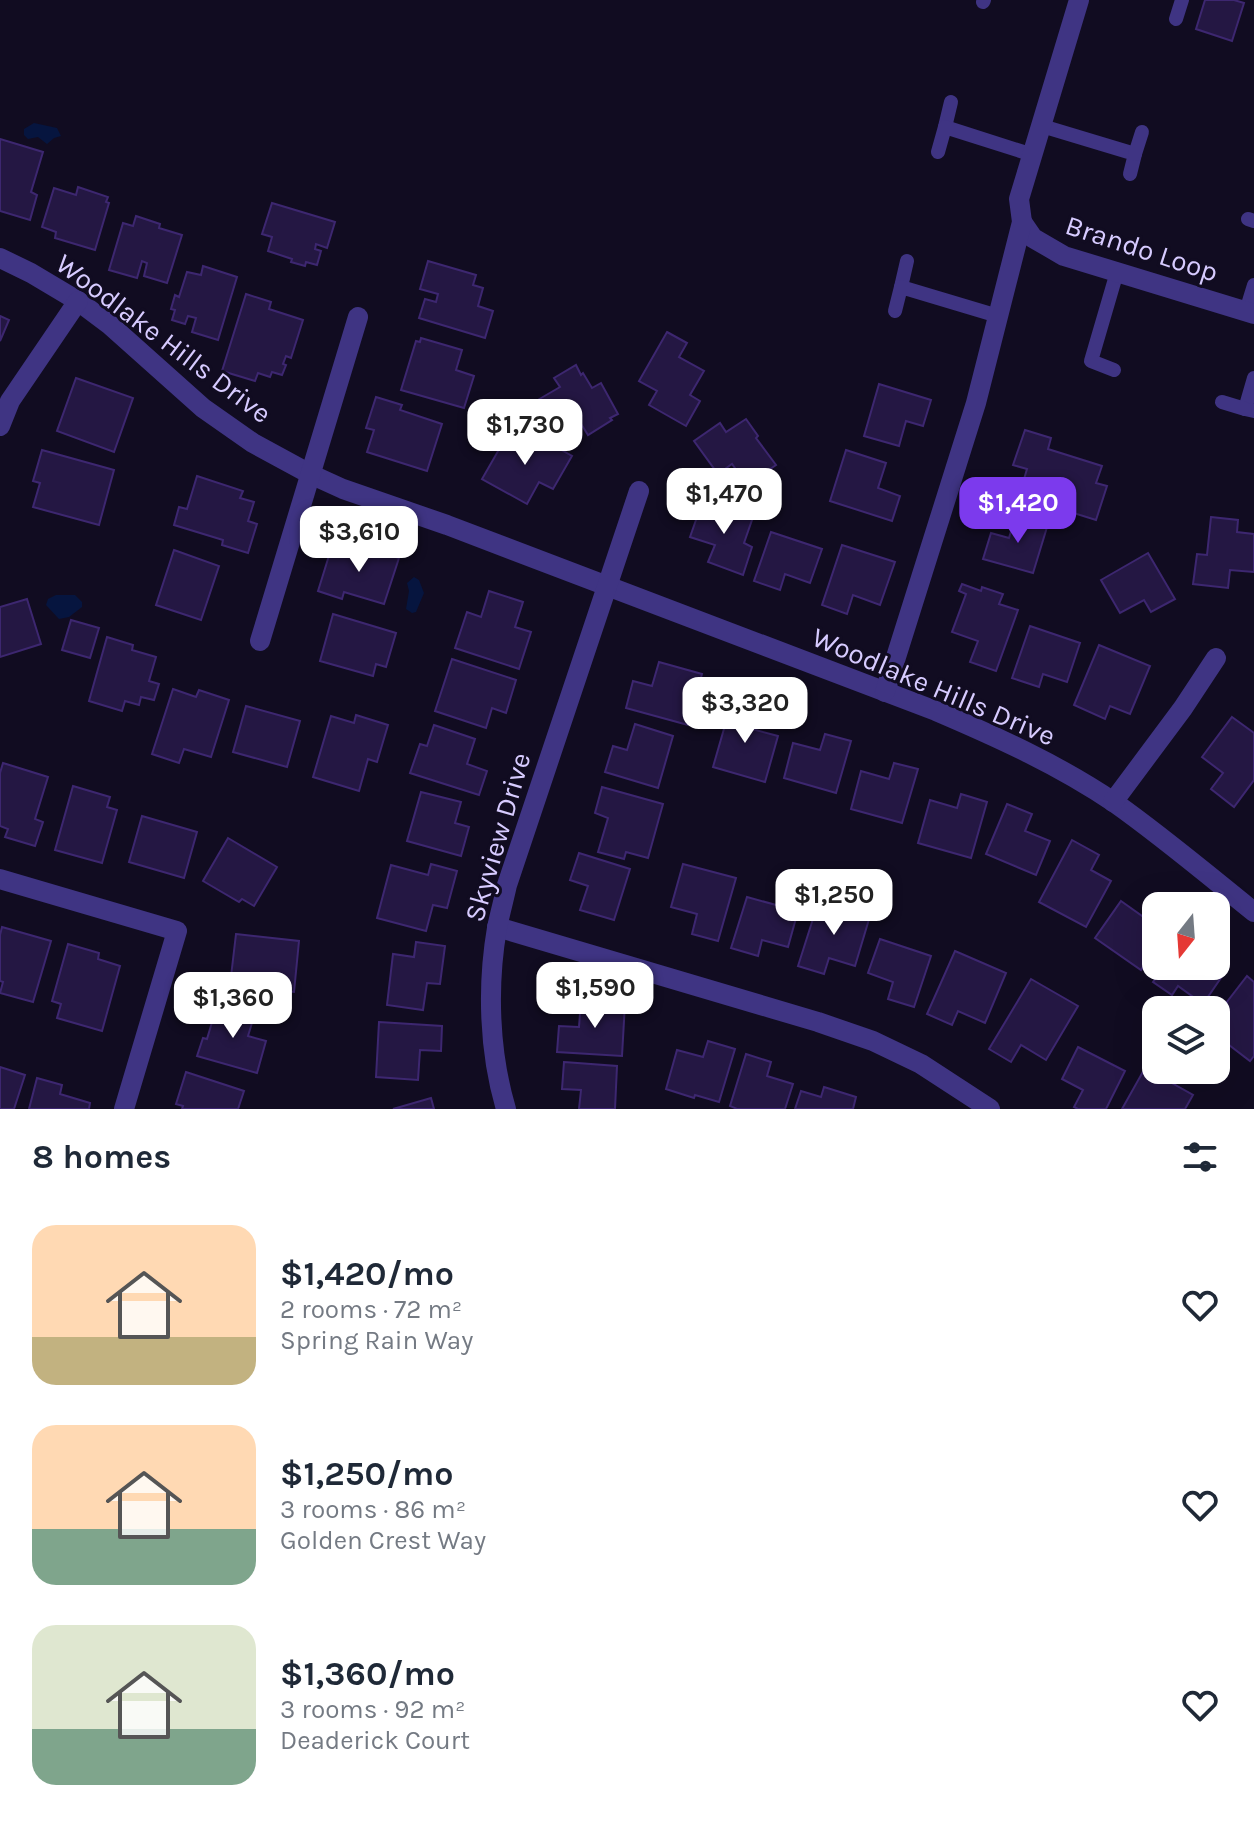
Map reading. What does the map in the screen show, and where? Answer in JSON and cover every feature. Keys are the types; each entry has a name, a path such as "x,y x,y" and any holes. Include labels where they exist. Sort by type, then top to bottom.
{"street":[{"path":"885,692 976,403 1022,222 1019,199 1042,126 1074,1"},
{"name":"Brando Loop","path":"1022,222 1033,238 1064,256 1250,312"},
{"name":"Woodlake Hills Drive","path":"0,258 78,301 110,325 203,408 253,443 310,474 997,737 1113,802 1173,845 1254,912"},
{"path":"0,426 10,401 78,301"},
{"path":"260,641 358,317"},
{"path":"606,587 639,491"},
{"name":"Skyview Drive","path":"506,1109 493,1034 491,981 497,927 507,885 606,587"},
{"path":"1113,802 1216,658"},
{"path":"0,879 177,931 124,1109"},
{"path":"497,927 873,1041 921,1064 990,1109"}],"lane":[{"path":"1176,19 1182,0"},
{"path":"938,152 951,102"},
{"path":"1042,126 1135,154"},
{"path":"945,127 1033,155"},
{"path":"1130,174 1142,132"},
{"path":"895,311 907,261"},
{"path":"1114,370 1091,361 1117,272"},
{"path":"1250,312 1254,285"},
{"path":"901,287 998,316"},
{"path":"1222,402 1250,410 1254,378"}],"water":[{"path":"34,123 57,128 61,136 47,144 38,137 28,139 24,129"},
{"path":"414,577 419,580 424,593 416,612 412,613 406,609 407,583"},
{"path":"56,595 75,595 82,602 82,607 69,617 59,619 46,605 48,599"}],"building":[{"path":"1205,0 1244,3 1232,41 1196,29"},
{"path":"0,139 43,152 31,192 37,195 30,220 0,211"},
{"path":"78,187 108,197 106,202 109,203 95,250 55,238 56,232 42,227 54,188 76,195"},
{"path":"272,203 335,222 327,248 316,244 315,249 321,251 317,265 291,262 292,259 268,251 272,237 262,234"},
{"path":"136,216 182,235 167,283 144,276 147,263 142,261 137,278 109,270 123,223 133,226"},
{"path":"428,261 476,275 473,285 483,288 478,306 493,311 485,338 419,318 425,299 436,302 438,294 420,289"},
{"path":"203,266 237,277 218,340 192,332 196,318 188,316 185,324 172,320 175,295 179,297 187,272 201,275"},
{"path":"246,294 271,302 269,309 303,320 291,358 286,356 282,375 272,372 270,377 258,373 255,381 222,371"},
{"path":"0,316 9,320 0,341"},
{"path":"667,332 687,343 679,357 704,371 690,395 700,401 686,426 649,405 657,391 639,381"},
{"path":"421,338 462,350 456,370 474,376 464,408 401,390 416,341 420,342"},
{"path":"576,365 592,388 601,383 618,414 588,435 578,419 555,433 536,401 560,387 554,378"},
{"path":"76,378 133,398 114,452 57,431"},
{"path":"879,384 931,400 923,426 906,421 899,446 864,436"},
{"path":"376,397 402,405 400,410 442,424 427,471 367,452 374,430 366,428"},
{"path":"538,408 548,422 540,428 529,414"},
{"path":"746,419 776,465 747,485 732,464 718,474 694,441 720,423 726,432"},
{"path":"1025,430 1051,438 1048,449 1102,466 1096,483 1107,486 1096,520 1019,496 1027,469 1013,465"},
{"path":"509,432 542,450 547,442 572,456 553,489 539,482 527,504 482,479"},
{"path":"42,450 114,470 99,525 33,507 40,483 33,481"},
{"path":"846,450 886,463 878,488 900,496 892,521 830,501"},
{"path":"197,476 243,491 240,498 254,502 248,521 257,524 248,553 222,545 223,540 174,525 179,507 187,509"},
{"path":"703,500 753,517 744,543 752,547 743,575 708,562 715,545 690,537"},
{"path":"1016,514 1048,524 1033,573 983,559 991,533 1009,538"},
{"path":"1211,517 1238,520 1237,532 1254,534 1254,572 1230,570 1228,588 1193,584 1197,554 1207,555"},
{"path":"771,532 822,549 810,583 785,574 780,590 754,581"},
{"path":"355,544 399,558 384,604 344,592 342,599 318,591 332,546 352,553"},
{"path":"842,545 895,562 880,605 853,595 847,614 822,605"},
{"path":"174,550 219,566 201,620 156,605"},
{"path":"1148,553 1175,599 1151,612 1144,600 1120,613 1101,580"},
{"path":"962,584 1003,594 999,604 1018,610 996,671 970,662 978,641 952,632 966,594 959,591"},
{"path":"489,591 523,602 515,627 531,632 519,669 455,648 467,612 481,617"},
{"path":"27,599 41,644 0,657 0,607"},
{"path":"333,614 396,633 386,667 376,664 373,676 320,661"},
{"path":"71,620 99,628 90,658 62,650"},
{"path":"1030,626 1080,643 1067,682 1043,674 1039,687 1012,678"},
{"path":"107,637 133,645 132,650 156,657 149,681 159,684 154,700 141,697 139,705 125,701 122,711 89,701"},
{"path":"1099,645 1150,666 1130,714 1110,706 1105,719 1074,705"},
{"path":"452,659 516,680 506,713 492,708 486,728 435,711"},
{"path":"659,662 702,674 688,725 626,708 633,681 652,686"},
{"path":"173,689 196,697 199,690 229,700 211,757 184,749 179,763 152,754"},
{"path":"732,701 758,708 752,729 778,736 765,782 713,767"},
{"path":"246,706 300,721 287,767 233,752"},
{"path":"356,715 388,725 377,762 368,759 359,791 313,777 331,716 354,723"},
{"path":"1232,717 1254,733 1254,780 1234,807 1211,789 1223,773 1202,757"},
{"path":"635,724 673,736 658,788 605,772 613,746 627,750"},
{"path":"434,725 475,739 467,764 487,771 479,795 410,773 420,744 427,746"},
{"path":"825,734 851,741 836,793 784,778 793,743 820,750"},
{"path":"3,763 48,777 35,819 43,822 35,846 5,837 8,829 0,826 0,773"},
{"path":"894,763 918,769 902,823 851,809 861,771 889,779"},
{"path":"73,786 110,797 107,807 117,810 102,863 55,850"},
{"path":"602,787 663,804 648,858 626,852 624,859 598,852 608,818 595,813"},
{"path":"421,792 461,802 455,823 469,827 461,856 407,841"},
{"path":"961,794 987,802 971,858 918,843 930,800 957,808"},
{"path":"1007,804 1032,814 1025,831 1050,841 1036,875 986,854"},
{"path":"142,816 197,832 184,878 129,862"},
{"path":"228,838 277,867 254,906 242,899 239,902 203,881"},
{"path":"1072,840 1099,855 1091,870 1111,881 1086,927 1039,902"},
{"path":"579,853 630,869 614,920 580,910 588,886 570,880"},
{"path":"431,864 457,871 447,908 433,905 426,931 377,918 391,865 428,875"},
{"path":"683,864 736,878 718,941 692,934 697,914 671,907"},
{"path":"747,897 798,911 788,947 762,940 758,956 731,948"},
{"path":"819,900 870,916 855,966 829,958 824,974 798,966"},
{"path":"1121,901 1142,916 1142,969 1141,970 1095,938"},
{"path":"2,927 51,941 33,1002 0,993 3,982 0,981"},
{"path":"236,934 299,941 294,992 230,985"},
{"path":"880,939 931,956 914,1007 888,999 893,982 868,973"},
{"path":"416,942 445,946 440,984 427,983 423,1010 387,1005 393,954 414,957"},
{"path":"68,944 99,953 98,959 120,966 102,1031 57,1018 61,1004 52,1001"},
{"path":"955,951 1006,973 985,1023 958,1011 952,1025 927,1014"},
{"path":"1247,976 1254,982 1254,1056 1250,1061 1230,1046 1230,998"},
{"path":"1031,979 1078,1006 1046,1060 1021,1045 1011,1062 989,1049"},
{"path":"1220,980 1208,996 1192,996 1178,986 1172,995 1153,982"},
{"path":"581,1000 625,1003 622,1056 557,1052 559,1026 579,1027"},
{"path":"218,1002 255,1013 248,1036 266,1041 257,1073 197,1056 203,1038 207,1039"},
{"path":"379,1022 442,1026 441,1051 420,1050 418,1080 376,1077"},
{"path":"708,1041 735,1049 719,1102 666,1089 677,1050 703,1057"},
{"path":"1078,1047 1125,1071 1106,1109 1074,1107 1083,1090 1062,1079"},
{"path":"746,1054 771,1062 767,1076 793,1084 785,1109 737,1109 730,1106"},
{"path":"564,1062 617,1066 615,1109 579,1109 581,1090 562,1089"},
{"path":"0,1067 25,1075 14,1109 0,1109"},
{"path":"186,1072 244,1091 238,1109 182,1109 183,1106 176,1104"},
{"path":"1142,1073 1142,1084 1173,1084 1193,1095 1185,1109 1122,1109"},
{"path":"37,1078 62,1085 60,1094 90,1103 89,1109 29,1109"},
{"path":"824,1087 856,1097 853,1109 795,1109 801,1091 821,1097"},
{"path":"431,1098 434,1109 393,1109"}]}
